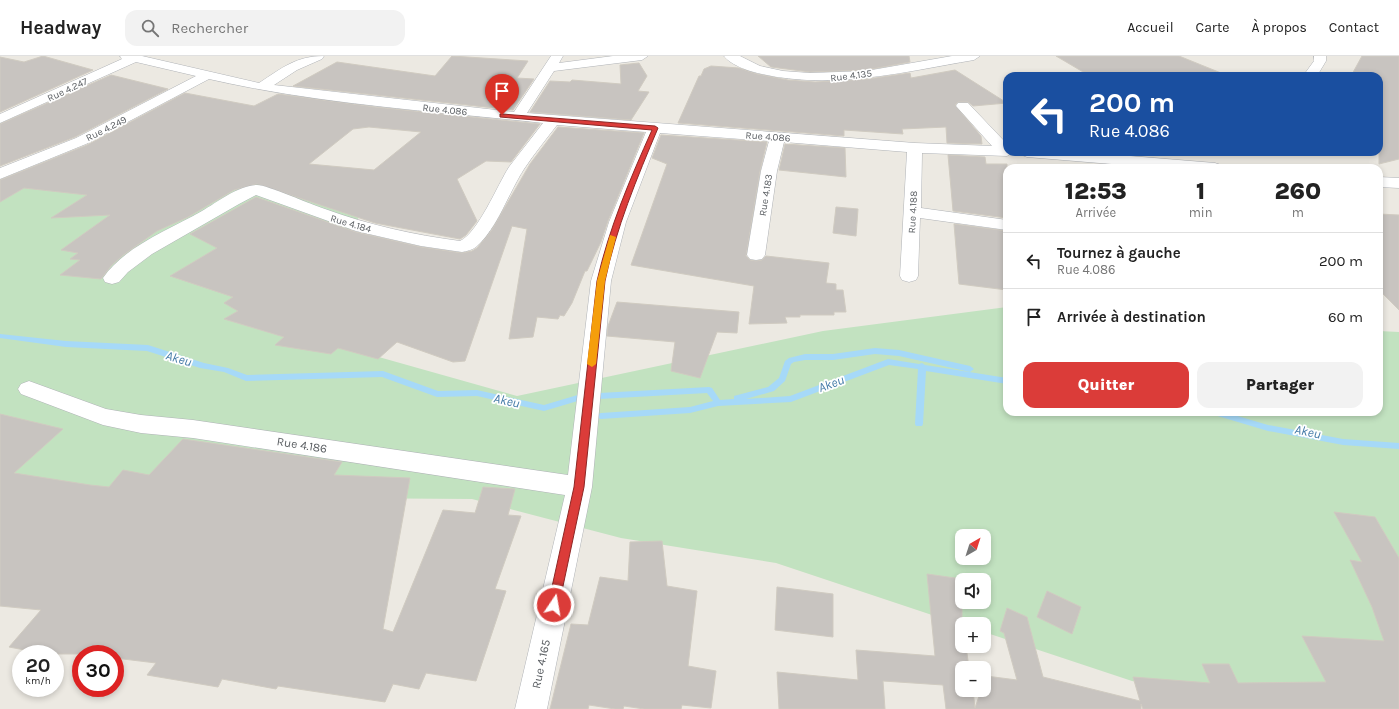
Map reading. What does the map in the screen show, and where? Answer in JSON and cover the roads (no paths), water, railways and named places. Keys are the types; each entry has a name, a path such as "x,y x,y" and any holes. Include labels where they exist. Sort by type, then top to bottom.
{"street":[{"path":"261,86 292,68 318,56"},
{"path":"516,117 558,56"},
{"path":"550,68 642,56"},
{"name":"Rue 4.135","path":"730,56 756,69 798,77 823,78 847,77 974,56"},
{"path":"1313,72 1320,62 1320,56"},
{"name":"Rue 4.086","path":"130,57 261,86 354,99 516,117 778,136 915,148 1003,152"},
{"name":"Rue 4.247","path":"0,119 130,57"},
{"name":"Rue 4.249","path":"0,174 81,141 209,74"},
{"path":"963,106 1003,145"},
{"name":"Rue 4.184","path":"112,278 129,261 242,196 257,190 318,213 362,227 421,241 462,247 469,244 477,235 501,198 516,169 553,120"},
{"name":"Rue 4.165","path":"531,709 579,487 601,281 607,254 631,183 655,128"},
{"name":"Rue 4.183","path":"756,255 769,171 778,136"},
{"name":"Rue 4.188","path":"909,276 915,148"},
{"name":"Rue 4.086","path":"1075,156 1168,164"},
{"path":"912,212 1003,224"},
{"name":"Rue 4.186","path":"29,388 103,417 141,424 193,429 579,487"}],"waterway":[{"name":"Akeu","path":"0,336 66,344 148,348 203,366 225,370 246,378 383,374 437,394 477,393 544,408 581,397 709,390 718,403"},
{"path":"737,398 771,389 782,379 788,363 792,360 805,357 833,357 875,351 899,353 970,369"},
{"name":"Akeu","path":"718,403 791,399 888,362 922,367"},
{"path":"919,424 922,367"},
{"name":"Akeu","path":"922,367 1003,380"},
{"name":"Akeu","path":"718,403 722,402"},
{"path":"601,416 690,410 718,403"},
{"path":"1228,416 1268,428 1343,442 1399,446"}]}
